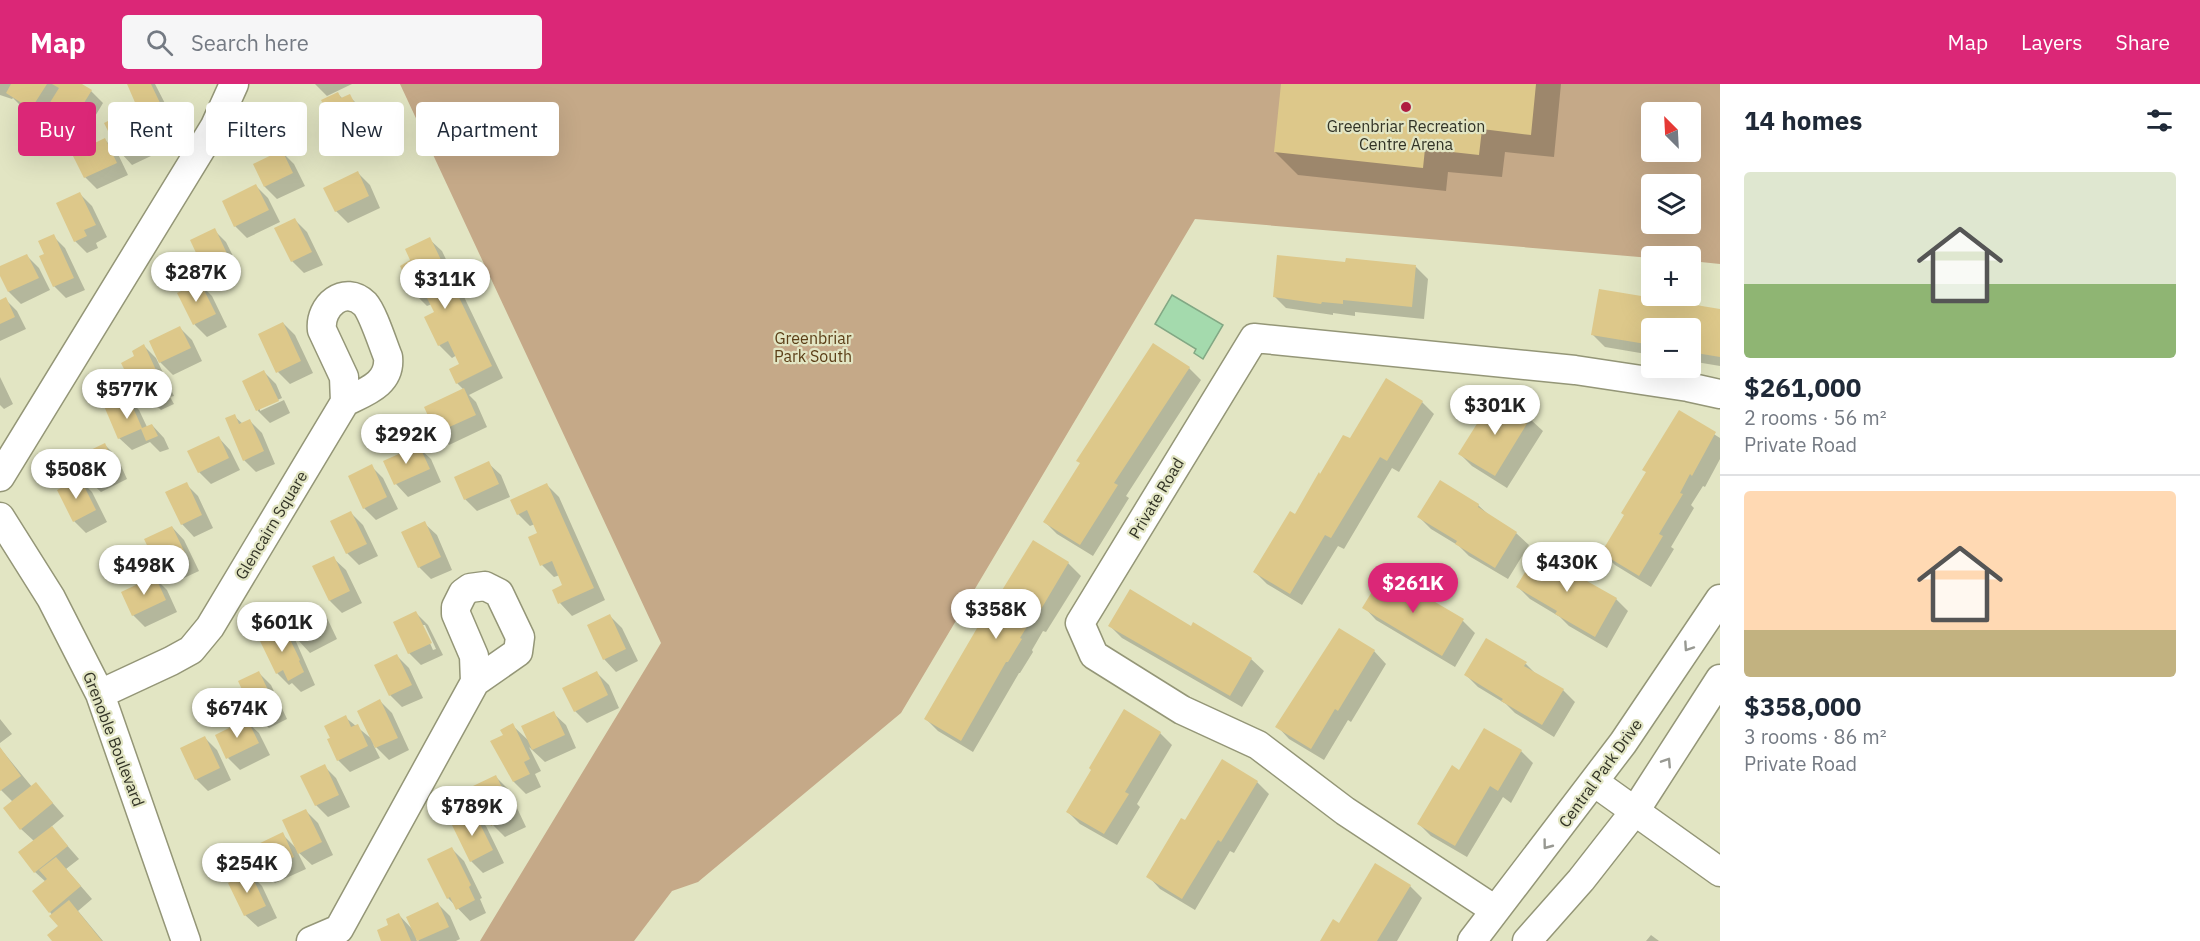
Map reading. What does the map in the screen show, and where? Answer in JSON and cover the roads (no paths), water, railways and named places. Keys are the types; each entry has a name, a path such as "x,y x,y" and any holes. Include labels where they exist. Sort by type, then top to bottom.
{"street":[{"path":"0,477 214,126 234,84"},
{"name":"Private Road","path":"1495,910 1345,811 1258,745 1182,710 1094,655 1080,623 1254,338 1575,370 1720,394"},
{"name":"Glencairn Square","path":"100,694 191,650 210,627 345,402"},
{"name":"Grenoble Boulevard","path":"0,518 51,598 100,694 186,941"},
{"name":"Central Park Drive","path":"1472,941 1635,727 1720,598"},
{"path":"1527,941 1581,880 1635,811 1720,679"},
{"path":"311,941 339,929 475,682"},
{"path":"1594,782 1720,872"}],"place":[{"name":"Greenbriar Recreation Centre Arena","path":"1406,107"}],"park label":[{"name":"Greenbriar Park South","path":"813,347"}]}
